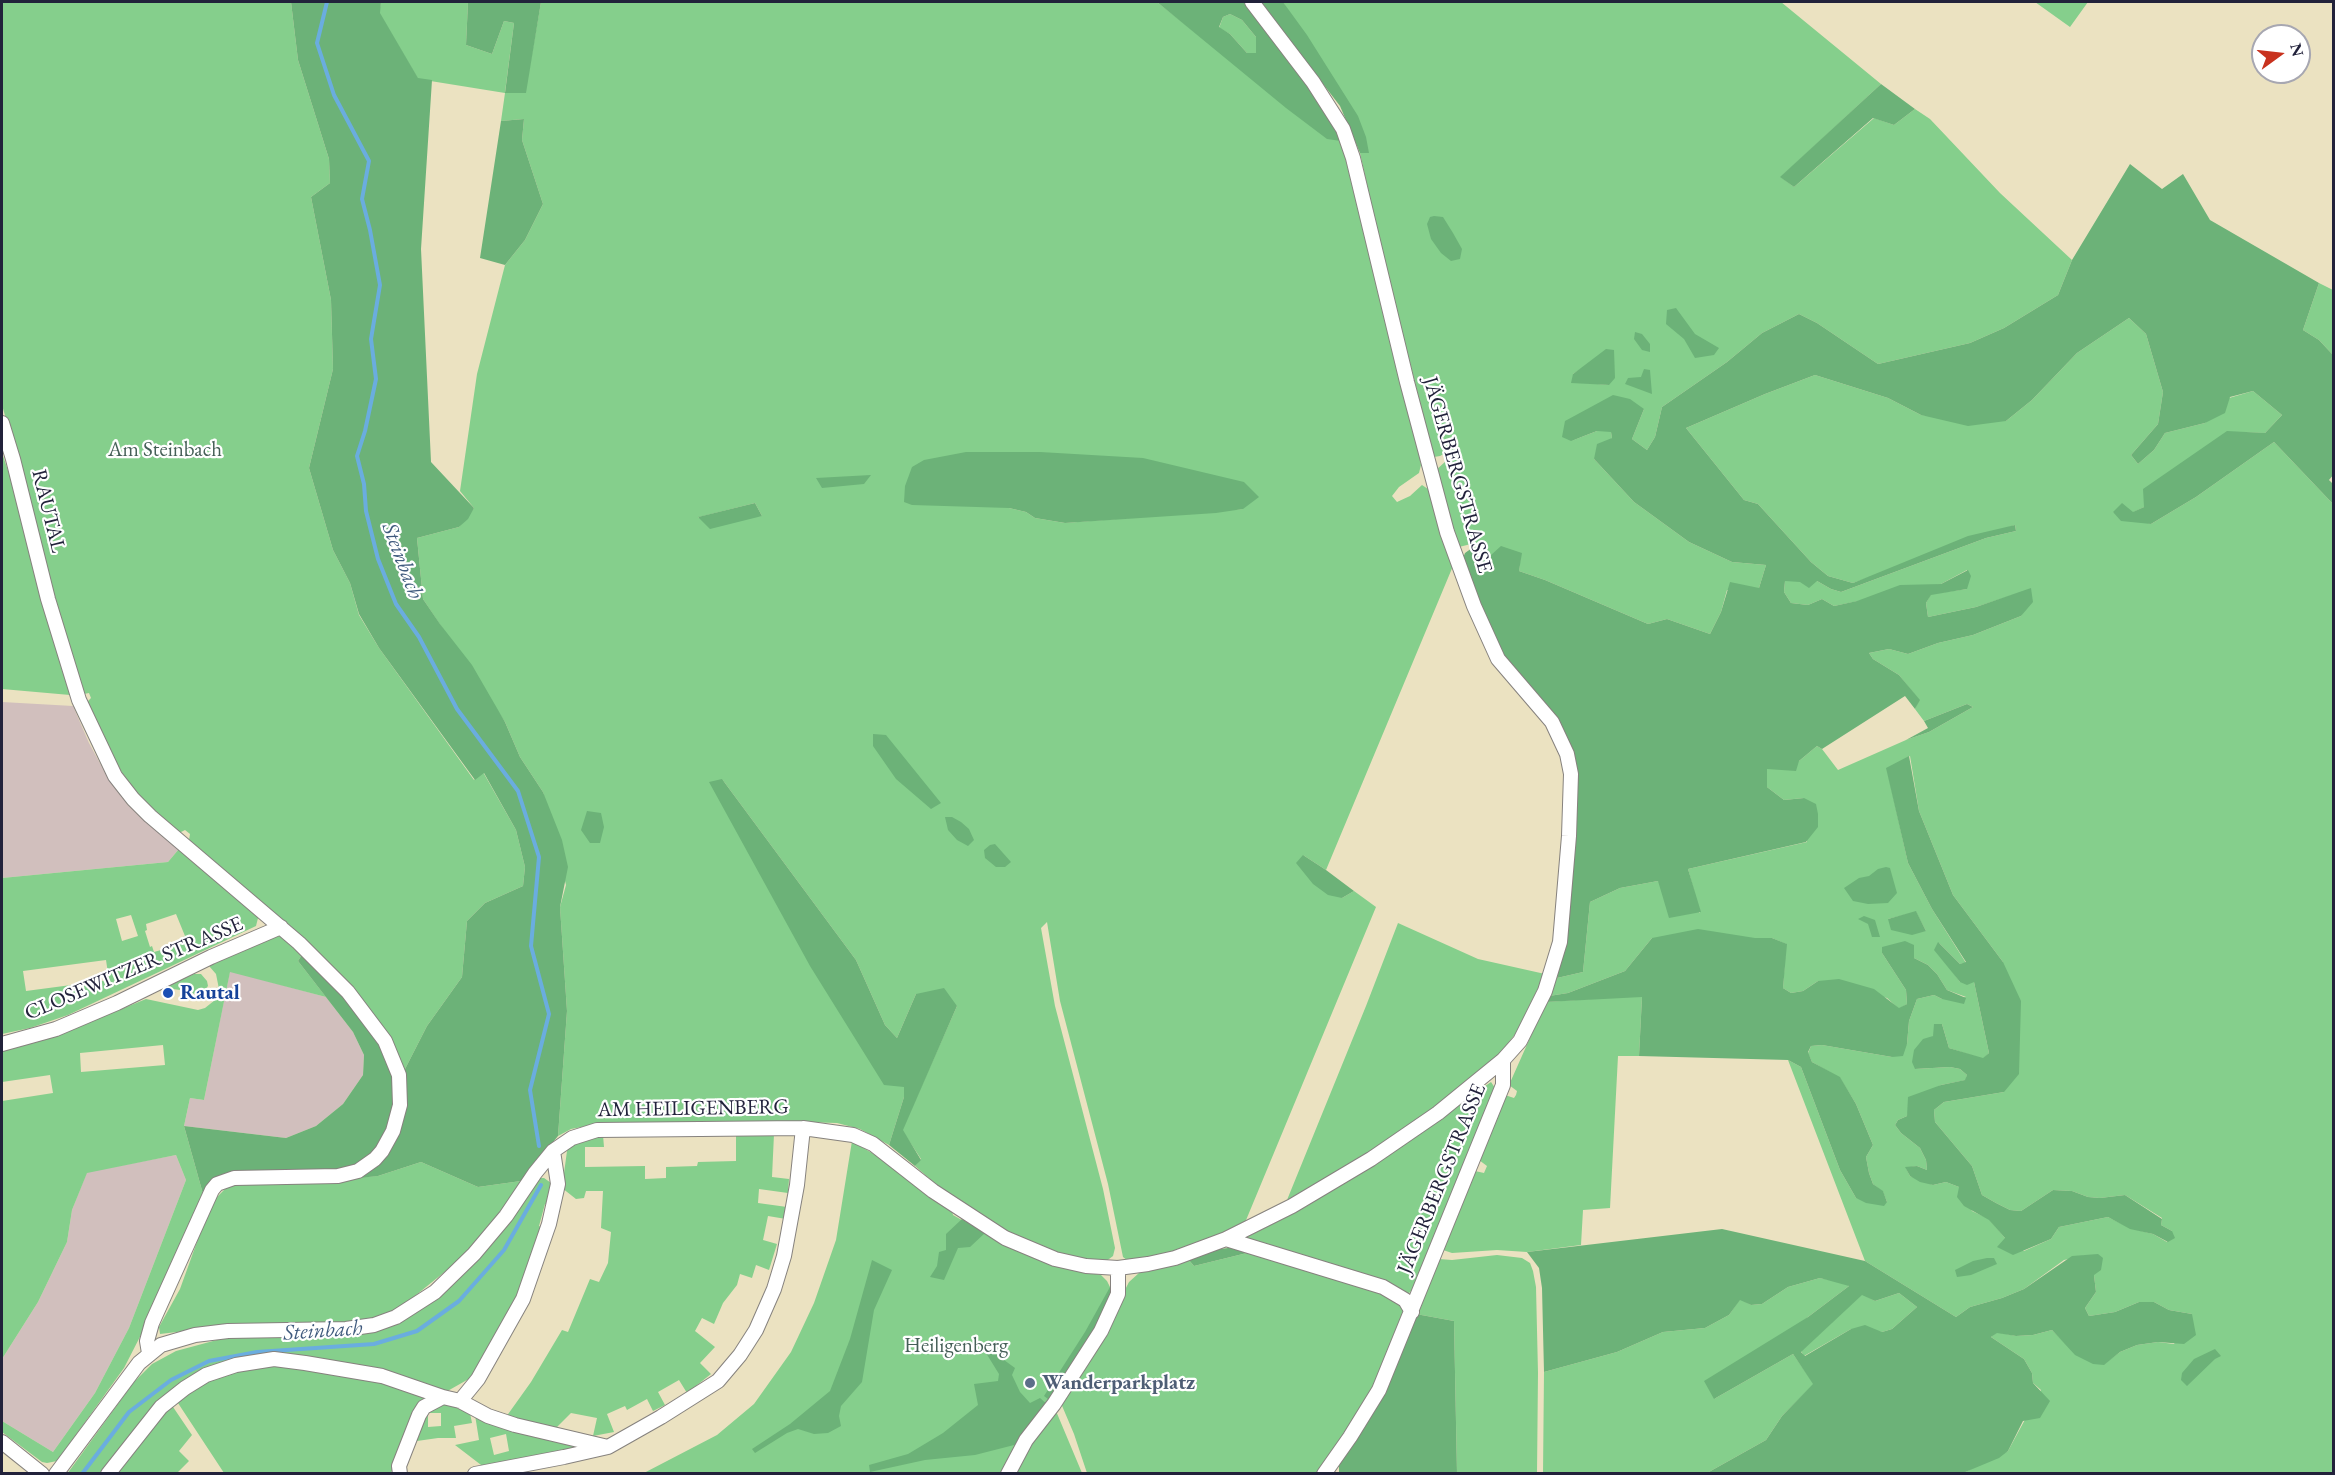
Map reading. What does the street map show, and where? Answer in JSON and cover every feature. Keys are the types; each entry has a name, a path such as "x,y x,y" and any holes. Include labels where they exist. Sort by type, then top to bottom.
{"street":[{"name":"JÄGERBERGSTRASSE","path":"1118,1268 1175,1258 1226,1239 1292,1206 1371,1159 1438,1113 1503,1060 1520,1041 1545,991 1560,942 1569,836 1568,754 1552,722 1498,659 1474,606 1447,532 1407,382 1353,158 1343,129 1300,64 1252,2"},
{"name":"RAUTAL","path":"2,423 16,469 48,598 79,700 115,776 150,816 281,927 348,992 385,1041 397,1067 400,1082 400,1105 388,1141 375,1159 349,1174 234,1178 217,1184 207,1196 152,1323 147,1341 149,1353"},
{"name":"CLOSEWITZER STRASSE","path":"2,1044 56,1029 281,927"},
{"name":"JÄGERBERGSTRASSE","path":"1330,1470 1379,1390 1412,1312 1503,1085 1503,1060"},
{"name":"AM HEILIGENBERG","path":"149,1353 170,1341 195,1335 228,1331 346,1329 374,1325 396,1317 435,1292 474,1254 506,1216 553,1151 572,1138 597,1130 803,1128 853,1135 873,1144 951,1204 1005,1238 1055,1259 1086,1266 1118,1268"},
{"name":"AM HEILIGENBERG","path":"475,1473 608,1447 661,1418 718,1381 740,1355 756,1330 774,1289 784,1256 797,1185 803,1128"},
{"path":"460,1401 478,1379 501,1342 526,1290 549,1224 558,1184 553,1151"},
{"name":"JÄGERBERGSTRASSE","path":"1226,1239 1383,1287 1405,1300 1412,1312"},
{"path":"1008,1473 1026,1440 1054,1404 1101,1331 1118,1294 1118,1268"},
{"path":"57,1473 149,1353"},
{"path":"108,1473 161,1407 185,1388 206,1375 236,1365 274,1359 382,1376 460,1401 488,1416 515,1425 608,1447"},
{"path":"400,1473 399,1466 418,1415 424,1407 443,1397"},
{"path":"2,1442 42,1473"}],"shaded area":[{"path":"2,702 73,706 109,780 127,804 179,849 168,862 2,878"},
{"path":"230,971 326,997 353,1032 364,1055 363,1075 343,1104 316,1126 286,1138 184,1126 190,1098 204,1100"},
{"path":"176,1155 186,1180 129,1328 95,1393 53,1452 2,1421 2,1359 38,1302 67,1242 72,1210 87,1172"}],"green space":[{"name":"Am Steinbach","path":"2,2 291,2 298,60 329,159 330,183 311,197 331,300 333,369 309,468 333,550 350,583 359,615 379,648 474,780 483,772 516,830 525,867 523,886 485,903 467,921 462,977 427,1026 404,1071 389,1038 189,840 190,834 185,830 179,833 138,795 121,771 86,703 91,698 89,693 84,694 67,645 2,405"},
{"path":"291,2 381,2 380,13 418,78 432,80 421,249 431,462 474,508 468,519 459,527 417,538 423,599 472,665 505,722 520,757 543,792 562,840 568,867 560,907 567,1011 558,1136 521,1181 478,1187 421,1162 378,1176 349,1179 360,1175 406,1106 407,1091 404,1071 427,1026 462,977 467,921 485,903 523,886 525,867 516,830 484,773 475,780 379,648 359,614 350,583 333,550 309,468 333,369 331,300 311,197 330,183 329,159 298,60"},
{"path":"381,2 468,2 466,45 492,54 504,21 514,23 505,92 525,93 541,2 1157,2 1341,141 1420,457 1419,473 1399,487 1392,496 1397,502 1410,496 1422,485 1428,489 1453,566 1326,870 1303,855 1342,898 1354,891 1376,907 1244,1225 1215,1238 1158,1256 1128,1261 1123,1257 1108,1184 1060,1001 1047,922 1041,928 1055,1006 1103,1189 1115,1248 1113,1256 1105,1262 1055,1253 1006,1232 980,1217 938,1186 915,1166 921,1159 902,1130 957,1006 916,994 897,1038 885,1025 856,960 722,779 904,1087 904,1097 889,1145 860,1129 837,1123 803,1122 598,1124 571,1129 558,1136 567,1011 560,907 566,885 543,792 520,757 505,722 423,599 417,538 459,527 474,508 460,491 477,374 505,265 525,240 543,204 522,140 524,119 501,121 505,93 418,79 379,13","holes":["755,503 762,516 698,518 699,517","1009,508 1243,509 1065,523 1035,518 1026,512"]},
{"path":"468,2 541,2 526,93 505,93 514,23 504,21 492,54 466,45"},
{"path":"1157,2 1244,2 1307,84 1327,113 1341,141 1327,139","holes":["1230,14 1242,20 1256,37 1256,53 1247,53 1230,34 1219,27 1223,17"]},
{"path":"1260,2 1283,2 1307,35 1358,116 1369,153 1360,153 1340,106"},
{"path":"1283,2 1781,2 1881,84 1781,177 1794,187 1874,118 1894,125 1915,109 1930,119 2000,193 2072,260 2058,295 2004,328 1970,343 1878,364 1817,323 1799,314 1762,333 1727,362 1662,407 1655,437 1647,450 1632,439 1644,409 1571,441 1597,431 1611,431 1612,438 1594,459 1634,502 1689,542 1732,562 1766,565 1759,588 1727,590 1721,612 1710,634 1667,619 1648,624 1519,571 1521,553 1491,555 1481,549 1472,548 1471,544 1459,547 1436,470 1455,453 1451,450 1434,457 1384,261 1360,153 1368,153","holes":["1590,363 1609,385 1575,382 1573,374"]},
{"path":"2035,2 2088,2 2070,27"},
{"path":"1230,14 1242,20 1256,37 1256,53 1247,53 1230,34 1219,28 1223,17"},
{"path":"1881,84 1915,109 1894,125 1873,118 1794,187 1780,177"},
{"path":"524,119 522,140 543,204 525,240 505,265 480,258 501,121"},
{"path":"2130,164 2162,189 2183,174 2210,220 2319,283 2303,330 2319,340 2333,355 2334,474 2329,480 2333,484 2333,504 2274,442 2196,497 2151,524 2121,521 2113,512 2122,503 2133,512 2144,507 2143,489 2227,431 2265,433 2282,415 2253,391 2230,397 2225,413 2205,423 2165,433 2154,450 2138,464 2131,455 2158,424 2163,392 2146,334 2129,318 2077,353 2032,400 2006,421 1968,426 1921,415 1888,398 1815,375 1686,428 1744,500 1758,504 1811,562 1828,576 1853,583 1968,536 2015,525 2016,531 1986,538 1841,592 1817,581 1809,588 1800,582 1785,581 1784,592 1791,603 1808,605 1822,599 1834,606 1857,601 1900,585 1941,584 1968,570 1971,576 1967,589 1931,595 1926,603 1928,617 1976,607 2031,588 2033,602 2021,616 1973,635 1938,643 1908,654 1889,649 1869,653 1873,659 1899,675 1920,700 1915,709 1905,696 1822,749 1817,746 1799,761 1796,771 1767,769 1767,787 1784,800 1804,798 1816,804 1818,827 1806,842 1688,869 1701,912 1669,918 1658,881 1620,888 1590,902 1583,972 1557,978 1565,942 1573,752 1556,719 1502,656 1479,604 1463,558 1465,553 1472,548 1481,549 1491,555 1501,546 1522,553 1519,571 1648,624 1667,619 1710,634 1721,612 1730,582 1759,588 1766,565 1732,562 1689,542 1634,502 1594,459 1597,444 1612,438 1611,432 1597,431 1571,441 1562,437 1565,421 1613,395 1630,399 1644,409 1632,439 1647,450 1655,437 1662,407 1727,362 1762,333 1799,314 1817,323 1878,364 1970,343 2004,328 2058,295 2072,260"},
{"path":"1430,217 1443,217 1453,233 1462,249 1460,259 1451,261 1441,253 1431,239 1427,224"},
{"path":"2319,283 2333,290 2333,355 2319,340 2303,330"},
{"path":"1676,308 1695,334 1719,348 1714,355 1695,358 1684,339 1666,324 1667,310"},
{"path":"2129,318 2146,334 2163,392 2158,424 2131,455 2138,464 2154,450 2165,433 2205,423 2229,398 2253,391 2282,415 2265,433 2227,432 2144,507 2134,512 2113,512 2151,524 2196,497 2274,442 2333,504 2333,1473 1963,1473 2008,1451 2041,1390 2033,1383 2032,1373 2024,1359 1991,1337 1997,1332 2016,1336 2033,1335 2052,1330 2061,1339 2104,1364 2120,1352 2137,1345 2158,1342 2174,1344 2192,1314 2169,1310 2154,1302 2139,1302 2115,1312 2089,1316 2085,1308 2096,1292 2094,1275 2087,1255 2064,1260 2024,1289 1970,1307 1956,1317 1865,1261 1788,1060 1801,1067 1840,1170 1856,1198 1887,1202 1883,1192 1873,1184 1869,1173 1866,1157 1873,1145 1856,1104 1840,1078 1812,1062 1808,1053 1811,1046 1822,1045 1892,1057 1907,1044 1909,1021 1917,999 1934,995 1942,999 1966,997 1947,990 1928,965 1914,958 1882,953 1906,990 1907,1004 1899,1009 1887,998 1818,981 1803,991 1791,993 1783,988 1786,944 1772,938 1652,938 1625,971 1568,993 1549,996 1557,978 1583,972 1590,902 1620,888 1658,881 1700,913 1688,869 1807,842 1804,798 1784,800 1767,787 1766,769 1799,761 1817,746 1838,770 1929,732 1973,707 1967,704 1924,721 1915,709 1919,700 1899,675 1873,659 1869,653 1889,649 1908,654 1938,643 1973,635 2021,616 2031,589 1976,607 1928,617 1926,603 1931,594 1967,589 1967,570 1941,584 1834,606 1822,599 1808,605 1791,603 1784,592 1785,581 1817,581 1841,592 1986,538 2016,531 2015,525 1853,583 1828,576 1811,562 1758,504 1744,500 1686,428 1815,375 1888,398 1921,415 2006,421 2032,400 2077,353","holes":["1910,756 1919,811 1953,895 2003,962 2004,1092 1944,1102 1934,1110 1935,1122 1972,1166 1982,1195 1996,1203 2010,1210 2021,1211 2053,1190 2072,1191 2088,1197 2100,1198 2125,1195 2162,1218 2161,1225 2172,1231 2167,1242 2153,1234 2130,1228 2108,1217 2059,1227 2051,1239 2024,1251 2005,1238 1989,1219 1972,1211 1959,1187 1946,1182 1933,1185 1910,1176 1906,1168 1917,1166 1927,1170 1926,1160 1920,1148 1901,1133 1895,1125 1898,1120 1907,1116 1909,1109 1930,1091 1941,1085 1966,1080 1967,1075 1960,1069 1950,1067 1915,1069 1933,1036 1942,1024 1949,1048 1983,1059 1989,1053 1974,982 1960,982 1952,971 1939,943 1960,964 1966,963 1932,909 1908,863 1887,769","1916,912 1926,931 1888,919"]},
{"path":"1635,332 1642,334 1650,344 1650,352 1642,350 1634,339"},
{"path":"1606,349 1614,350 1615,378 1609,385 1571,383 1573,374"},
{"path":"1644,369 1650,370 1652,394 1625,384 1628,378 1641,377"},
{"path":"966,452 1040,452 1143,458 1244,482 1259,497 1243,509 1216,513 1065,523 1035,518 1026,512 1009,508 912,505 904,502 905,486 912,467 924,460"},
{"path":"2,453 18,500 70,695 2,689"},
{"path":"871,475 864,484 822,488 816,478"},
{"path":"755,503 762,516 710,529 698,517"},
{"path":"1967,704 1973,707 1929,732 1906,740 1928,728 1924,721"},
{"path":"873,734 886,735 941,803 931,809 896,779 873,746"},
{"path":"1909,756 1919,811 1953,895 2003,962 2021,1001 2019,1074 2004,1092 1944,1102 1934,1110 1935,1122 1972,1166 1982,1195 1996,1203 2010,1210 2021,1211 2053,1190 2072,1191 2088,1197 2100,1198 2125,1195 2162,1219 2161,1225 2172,1231 2175,1238 2168,1242 2153,1234 2130,1229 2108,1217 2059,1227 2051,1239 2013,1255 1997,1247 2005,1238 1989,1220 1964,1206 1957,1197 1959,1187 1946,1182 1933,1185 1920,1182 1910,1176 1905,1167 1917,1166 1927,1170 1926,1160 1920,1148 1901,1133 1895,1125 1898,1120 1907,1116 1908,1097 1941,1085 1965,1080 1967,1075 1960,1069 1950,1067 1915,1069 1912,1062 1914,1050 1923,1039 1933,1036 1934,1024 1942,1024 1949,1048 1983,1058 1989,1053 1974,982 1967,985 1960,982 1934,950 1938,942 1960,964 1966,962 1932,909 1908,863 1886,768"},
{"path":"722,779 856,960 885,1025 897,1038 916,994 944,988 957,1006 903,1130 921,1160 915,1166 889,1145 904,1097 904,1087 884,1085 810,966 709,782"},
{"path":"587,811 601,813 604,827 600,843 590,843 581,830"},
{"path":"945,817 952,817 969,829 974,840 968,846 957,840 948,830"},
{"path":"995,844 1011,862 1005,867 996,867 985,858 984,850"},
{"path":"179,849 255,911 258,918 256,926 68,1015 30,1028 2,1034 2,878 168,862","holes":["176,914 185,936 183,937 185,943 154,952 145,931 147,930 146,924","131,915 138,936 122,941 116,919","106,960 109,980 26,991 23,971"]},
{"path":"1303,855 1354,891 1342,898 1328,895 1313,884 1296,863"},
{"path":"1890,868 1897,893 1888,903 1868,904 1853,901 1844,888 1859,878 1869,876 1878,869"},
{"path":"1916,911 1926,931 1912,935 1891,930 1888,919"},
{"path":"1864,916 1875,920 1880,937 1872,937 1868,924 1858,919"},
{"path":"1398,923 1478,959 1545,974 1516,1033 1495,1060 1433,1110 1367,1155 1287,1200 1366,1006"},
{"path":"1698,929 1755,938 1772,938 1787,944 1783,988 1791,993 1803,991 1818,981 1839,979 1874,989 1899,1008 1907,1004 1906,990 1882,953 1882,947 1905,941 1914,945 1914,958 1928,965 1947,990 1966,998 1964,1004 1934,995 1917,999 1909,1021 1907,1044 1903,1056 1892,1057 1822,1045 1811,1046 1808,1052 1812,1062 1840,1077 1856,1104 1873,1145 1866,1157 1869,1173 1873,1184 1883,1191 1887,1202 1884,1206 1866,1203 1856,1198 1840,1170 1801,1067 1788,1060 1639,1056 1642,997 1546,1002 1549,996 1568,993 1625,971 1652,938"},
{"path":"278,936 289,939 303,953 298,961 326,997 230,972 204,1100 190,1098 184,1126 203,1194 146,1325 124,1368 57,1461 42,1462 2,1432 2,1421 53,1452 95,1393 129,1328 186,1180 176,1155 87,1173 72,1210 67,1242 38,1302 2,1359 2,1101 53,1093 50,1075 2,1082 2,1050 53,1037 146,999 198,1010 205,1008 215,1000 219,989 216,974 209,966 268,938","holes":["163,1045 165,1065 81,1072 80,1053"]},
{"path":"303,953 326,974 379,1043 392,1070 394,1104 388,1129 371,1156 349,1169 229,1173 212,1181 203,1194 184,1126 286,1138 316,1126 343,1104 363,1075 364,1055 353,1032 298,961"},
{"path":"194,974 201,974 207,981 208,986 201,994 180,993 180,990 173,989 172,992 167,991 166,987"},
{"path":"1642,997 1639,1056 1618,1056 1610,1208 1583,1210 1581,1245 1527,1252 1497,1250 1452,1253 1443,1250 1475,1171 1484,1173 1487,1166 1479,1160 1505,1095 1514,1098 1516,1095 1517,1091 1509,1085 1546,1002"},
{"path":"1491,1082 1495,1088 1414,1288 1408,1294 1243,1239 1307,1206 1373,1164"},
{"path":"736,1134 774,1134 772,1177 789,1179 788,1193 759,1189 758,1203 787,1207 786,1219 768,1216 763,1240 777,1244 769,1270 756,1265 752,1278 740,1274 737,1285 723,1303 714,1324 702,1318 695,1331 715,1347 700,1363 711,1374 687,1393 679,1380 658,1392 665,1405 653,1411 647,1399 627,1410 625,1406 607,1414 614,1432 593,1436 597,1418 571,1413 554,1430 506,1417 531,1382 562,1330 568,1332 590,1279 599,1282 608,1263 611,1232 601,1228 603,1191 586,1191 584,1198 576,1199 562,1188 567,1151 570,1145 603,1135 604,1147 585,1147 585,1167 645,1166 645,1179 666,1178 666,1167 697,1166 698,1162 736,1161"},
{"name":"Heiligenberg","path":"852,1141 890,1164 952,1211 953,1215 1002,1243 1052,1265 1101,1275 1112,1291 1098,1327 1002,1473 642,1474 717,1435 754,1404 791,1352 814,1303 836,1240"},
{"path":"421,1162 478,1187 521,1181 504,1211 473,1249 395,1312 373,1320 345,1324 227,1326 160,1334 159,1327 180,1289 211,1203 225,1189 234,1185 378,1176"},
{"path":"538,1178 544,1178 554,1185 550,1205 545,1204 539,1226 543,1228 518,1295 474,1376 444,1393 435,1391 401,1447 391,1473 224,1473 176,1400 202,1371 103,1473 67,1474 134,1382 152,1364 176,1351 228,1337 346,1335 438,1296"},
{"path":"962,1219 985,1233 970,1247 958,1248 944,1280 930,1277 937,1266 939,1252 946,1250 946,1234"},
{"path":"1722,1229 1865,1261 1956,1317 1970,1307 2024,1289 2072,1256 2098,1254 2103,1258 2101,1270 2094,1275 2096,1292 2085,1308 2089,1316 2115,1312 2139,1302 2154,1302 2169,1310 2192,1314 2196,1335 2184,1344 2158,1342 2137,1345 2120,1352 2104,1365 2093,1364 2075,1355 2052,1330 2033,1335 2016,1336 1997,1333 1991,1337 2024,1359 2032,1373 2033,1383 2050,1401 2040,1418 2023,1421 2008,1451 1999,1458 1963,1473 1707,1473 1766,1440 1782,1416 1813,1384 1793,1354 1714,1399 1704,1381 1808,1317 1849,1286 1820,1278 1788,1287 1762,1304 1751,1305 1740,1300 1729,1315 1705,1328 1663,1332 1617,1352 1544,1372 1542,1288 1539,1268 1527,1252","holes":["1899,1293 1917,1307 1892,1329 1882,1332 1865,1325 1851,1329 1805,1356 1801,1352 1862,1295 1875,1301"]},
{"path":"1236,1247 1251,1252 1194,1266 1188,1259 1220,1249"},
{"path":"1251,1252 1386,1291 1401,1303 1404,1316 1373,1389 1318,1473 1087,1473 1060,1401 1105,1329 1129,1282 1139,1273 1188,1259 1194,1266"},
{"path":"1497,1255 1522,1258 1530,1263 1536,1287 1537,1473 1457,1473 1454,1321 1416,1314 1439,1259 1452,1260"},
{"path":"1994,1258 1997,1264 1971,1275 1957,1277 1955,1270 1973,1261"},
{"path":"872,1260 892,1270 874,1310 862,1382 841,1406 839,1416 841,1426 828,1433 814,1434 798,1429 787,1433 755,1453 752,1449 790,1424 830,1391 850,1339"},
{"path":"1820,1278 1846,1283 1849,1286 1808,1317 1714,1399 1793,1354 1814,1384 1782,1416 1766,1440 1707,1473 1543,1474 1544,1372 1617,1352 1663,1332 1705,1328 1729,1315 1740,1299 1751,1305 1762,1304 1788,1287"},
{"path":"1110,1287 1113,1297 1098,1327 1053,1399 1048,1399 1044,1396 1085,1332"},
{"path":"1899,1293 1917,1307 1892,1329 1882,1332 1851,1329 1804,1356 1801,1351 1862,1294 1875,1301"},
{"path":"1416,1314 1454,1321 1457,1473 1339,1473 1339,1465 1353,1444"},
{"path":"998,1349 1004,1360 1015,1368 1012,1375 1020,1392 1030,1403 1040,1398 1048,1405 1018,1444 975,1455 925,1460 870,1472 869,1465 908,1454 943,1433 978,1405 974,1384 998,1381 999,1374 986,1353"},
{"path":"2215,1349 2221,1356 2187,1386 2181,1380 2182,1373 2194,1359"},
{"path":"443,1403 455,1405 470,1413 472,1423 454,1426 456,1438 410,1442 423,1414","holes":["428,1413 441,1413 441,1426 428,1427"]},
{"path":"171,1404 192,1435 179,1451 189,1461 177,1473 110,1474"},
{"path":"1056,1411 1082,1473 1013,1474 1029,1443"},
{"path":"475,1415 583,1447 485,1468 455,1445 479,1440","holes":["506,1434 509,1451 494,1455 490,1438"]}],"waterway":[{"name":"Steinbach","path":"327,2 317,43 334,95 369,161 362,199 380,285 371,339 376,379 357,456 364,484 366,511 378,559 396,604 419,637 457,709 518,791 539,857 531,946 549,1014 530,1090 539,1146"},
{"name":"Steinbach","path":"82,1474 129,1412 171,1380 209,1361 257,1352 374,1344 417,1331 459,1301 504,1250 541,1185"}],"place":[{"name":"Rautal","path":"168,993"},
{"name":"Wanderparkplatz","path":"1030,1383"}]}
